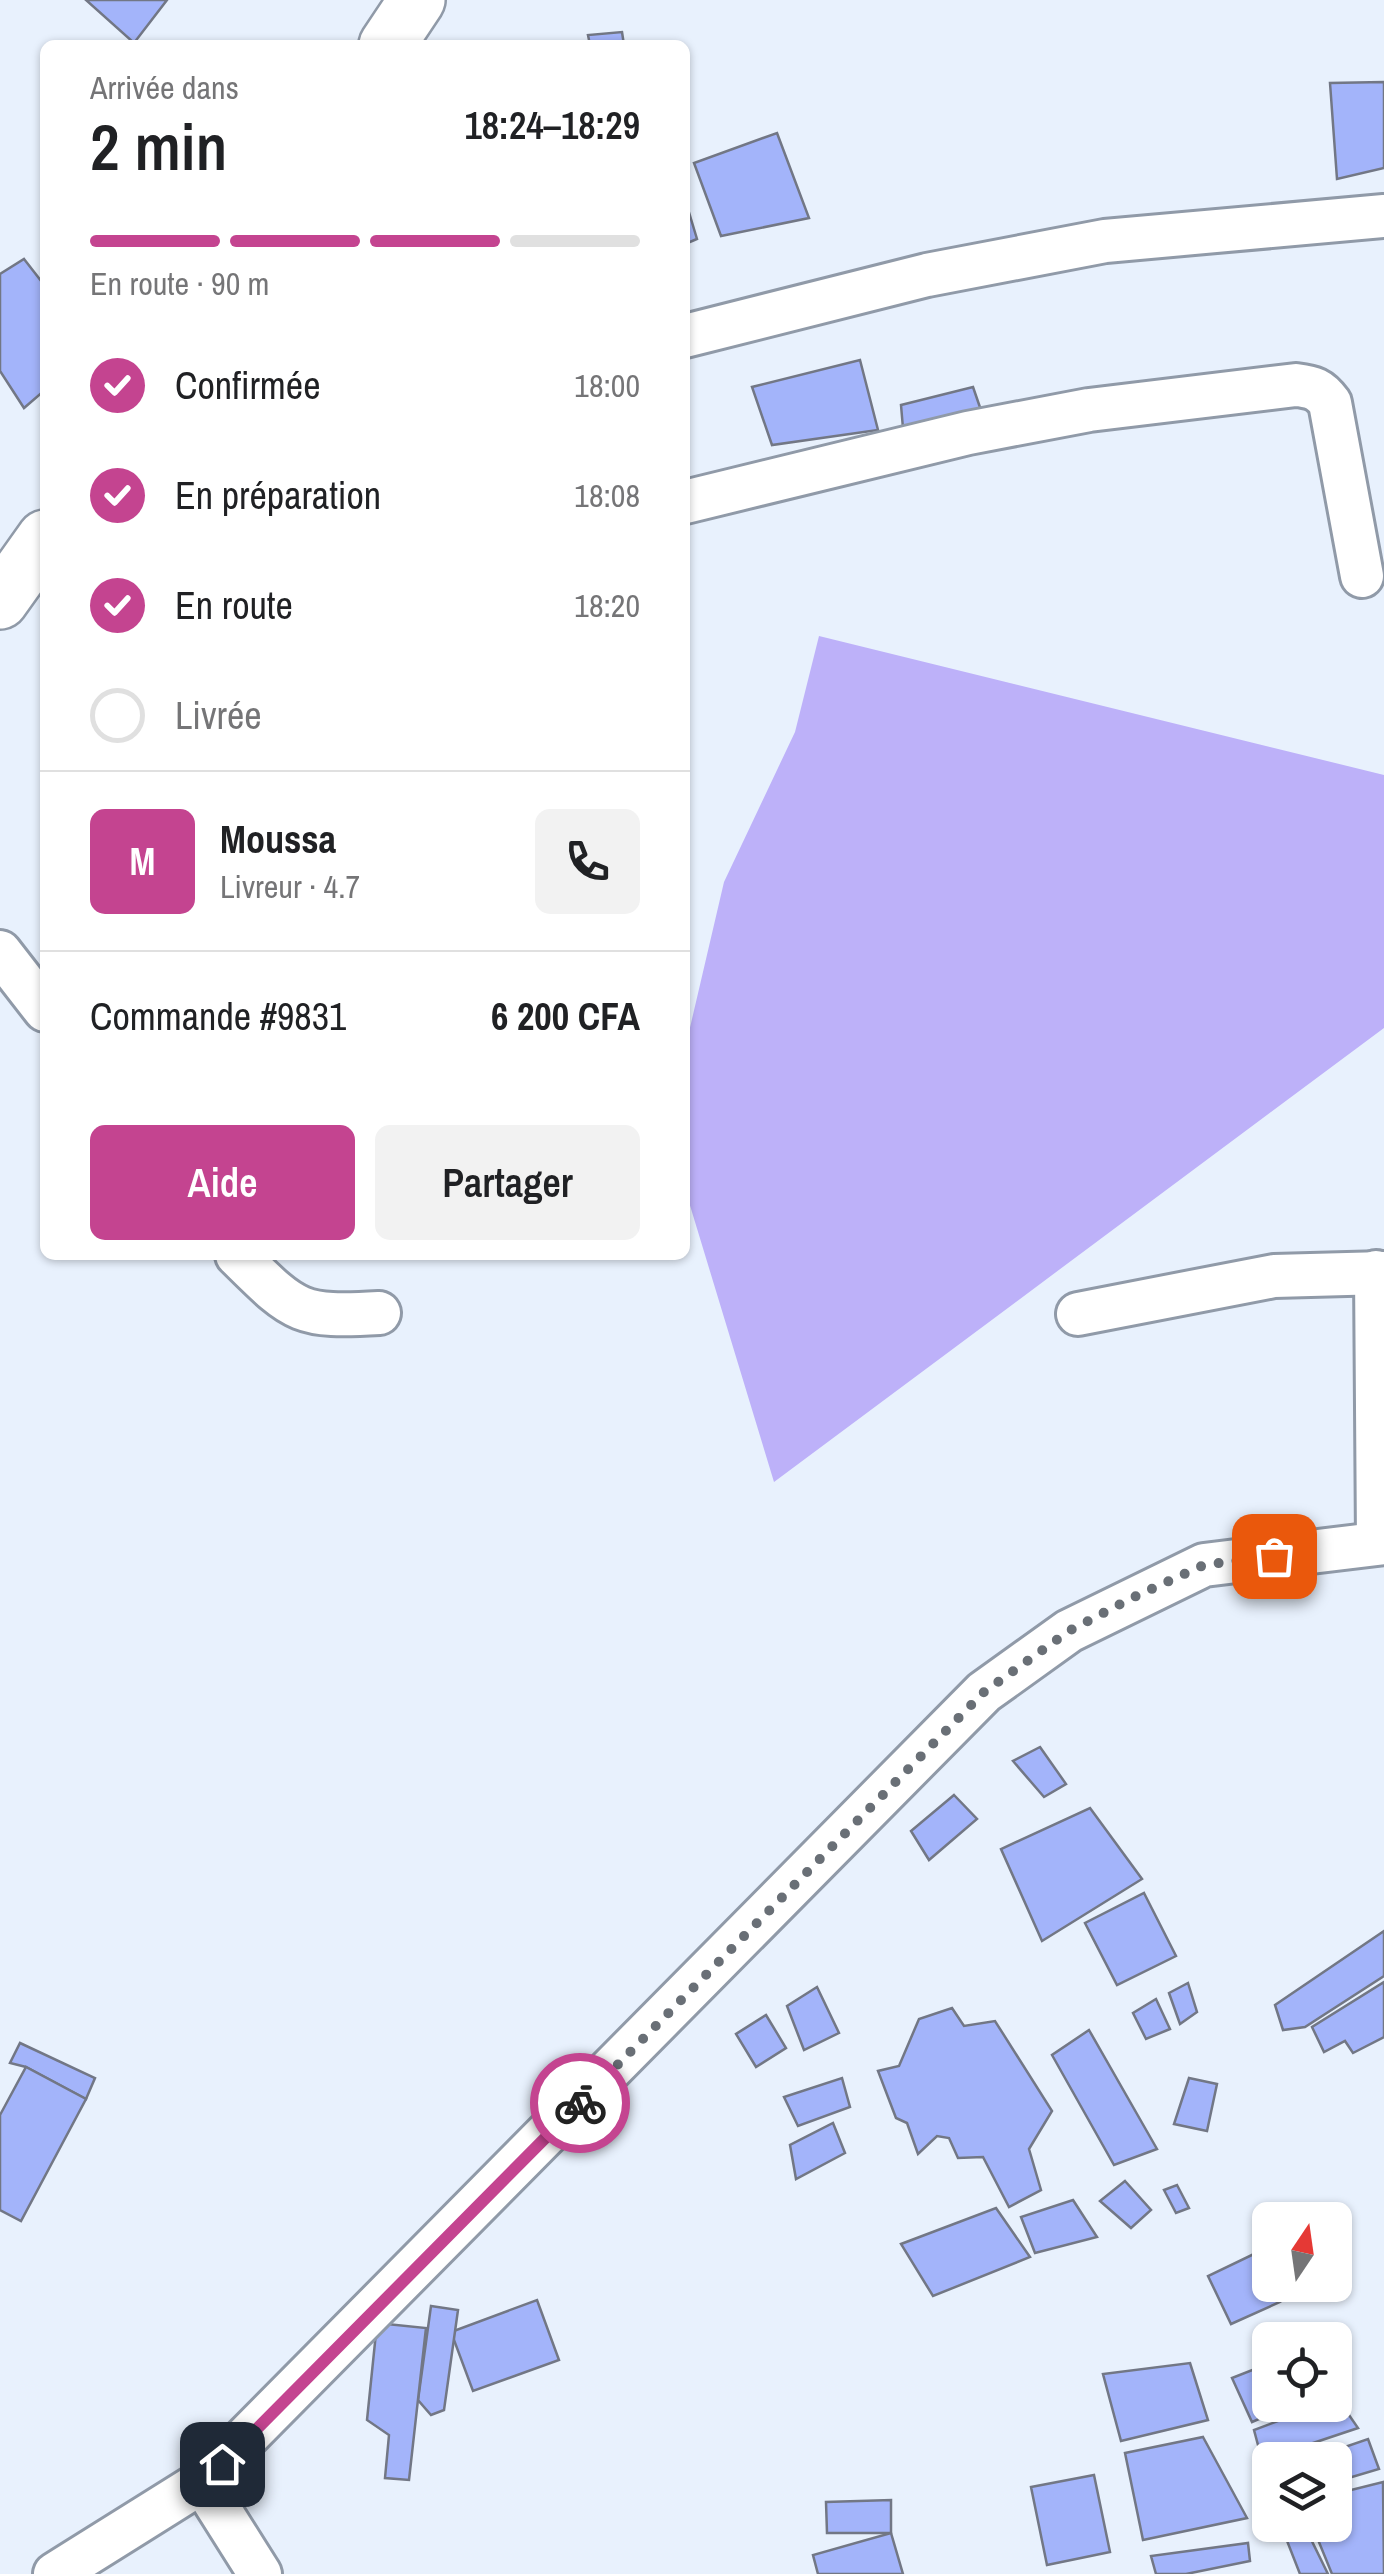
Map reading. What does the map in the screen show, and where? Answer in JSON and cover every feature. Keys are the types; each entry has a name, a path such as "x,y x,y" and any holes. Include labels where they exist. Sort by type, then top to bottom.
{"street":[{"path":"690,335 928,275 1105,241 1384,216"},
{"path":"690,501 968,432 1089,410 1296,385 1313,387 1330,403 1362,576"},
{"path":"0,602 40,545"},
{"path":"0,952 40,1004"},
{"path":"242,1260 284,1301 307,1312 329,1316 379,1313"},
{"path":"55,2574 202,2482 984,1692 1069,1631 1204,1565 1381,1543 1380,1272 1274,1276 1078,1314"},
{"path":"202,2482 260,2574"}],"shaded area":[{"path":"819,636 1384,775 1384,1028 774,1482 690,1205 690,1028 724,882 795,732"}],"building":[{"path":"86,0 167,0 136,40 131,40"},
{"path":"622,32 623,40 589,40 588,35"},
{"path":"1384,82 1384,168 1337,179 1330,83"},
{"path":"777,133 809,218 721,236 694,163"},
{"path":"690,216 697,239 690,242"},
{"path":"24,259 40,280 40,394 24,408 0,371 0,274"},
{"path":"860,360 878,430 772,445 752,387"},
{"path":"973,387 984,419 904,440 901,405"},
{"path":"1040,1747 1066,1784 1044,1797 1013,1761"},
{"path":"954,1795 977,1819 929,1860 911,1831"},
{"path":"1090,1808 1142,1879 1042,1941 1001,1849"},
{"path":"1144,1893 1176,1956 1117,1985 1085,1923"},
{"path":"1384,1931 1384,1976 1305,2027 1283,2030 1275,2005"},
{"path":"1384,1982 1384,2037 1353,2053 1345,2041 1324,2052 1312,2027"},
{"path":"1188,1983 1197,2012 1180,2024 1169,1993"},
{"path":"817,1987 839,2033 804,2050 787,2006"},
{"path":"1156,1999 1170,2029 1146,2039 1133,2013"},
{"path":"952,2008 964,2026 995,2021 1052,2111 1029,2149 1041,2190 1009,2207 983,2157 958,2158 949,2138 937,2136 918,2154 907,2123 896,2118 878,2071 899,2066 919,2019"},
{"path":"766,2015 786,2048 756,2067 736,2034"},
{"path":"1089,2030 1157,2149 1114,2165 1052,2055"},
{"path":"20,2043 95,2078 86,2099 26,2067 10,2063"},
{"path":"26,2067 86,2099 21,2221 0,2210 0,2115"},
{"path":"842,2078 850,2107 798,2126 784,2097"},
{"path":"1189,2078 1217,2084 1207,2131 1174,2124"},
{"path":"833,2123 845,2153 796,2179 790,2145"},
{"path":"1125,2181 1151,2210 1131,2228 1100,2201"},
{"path":"1177,2185 1189,2208 1176,2213 1164,2190"},
{"path":"1073,2200 1097,2237 1035,2253 1021,2217"},
{"path":"996,2208 1030,2257 933,2296 901,2244"},
{"path":"1252,2255 1252,2302 1280,2302 1231,2324 1208,2276"},
{"path":"537,2300 559,2360 473,2391 451,2332"},
{"path":"431,2306 458,2310 444,2410 431,2415 418,2400"},
{"path":"377,2323 426,2328 409,2480 385,2478 389,2435 367,2420"},
{"path":"1190,2363 1208,2420 1121,2441 1103,2374"},
{"path":"1252,2370 1252,2422 1232,2378"},
{"path":"1352,2419 1358,2428 1316,2442 1257,2442 1254,2430 1275,2422"},
{"path":"1203,2437 1247,2518 1143,2540 1125,2453"},
{"path":"1368,2439 1379,2469 1352,2477 1352,2445"},
{"path":"1094,2475 1110,2552 1047,2565 1031,2487"},
{"path":"1383,2482 1384,2574 1332,2574 1319,2542 1352,2542 1352,2490"},
{"path":"891,2500 891,2533 827,2533 826,2502"},
{"path":"891,2533 903,2574 818,2574 813,2555"},
{"path":"1287,2542 1312,2542 1328,2574 1300,2574"},
{"path":"1248,2543 1250,2561 1186,2574 1156,2574 1151,2556"}],"way so far":[{"path":"580,2103 984,1692 1069,1631 1132,1598 1204,1565 1274,1556"}],"route":[{"path":"222,2464 580,2103"}]}
